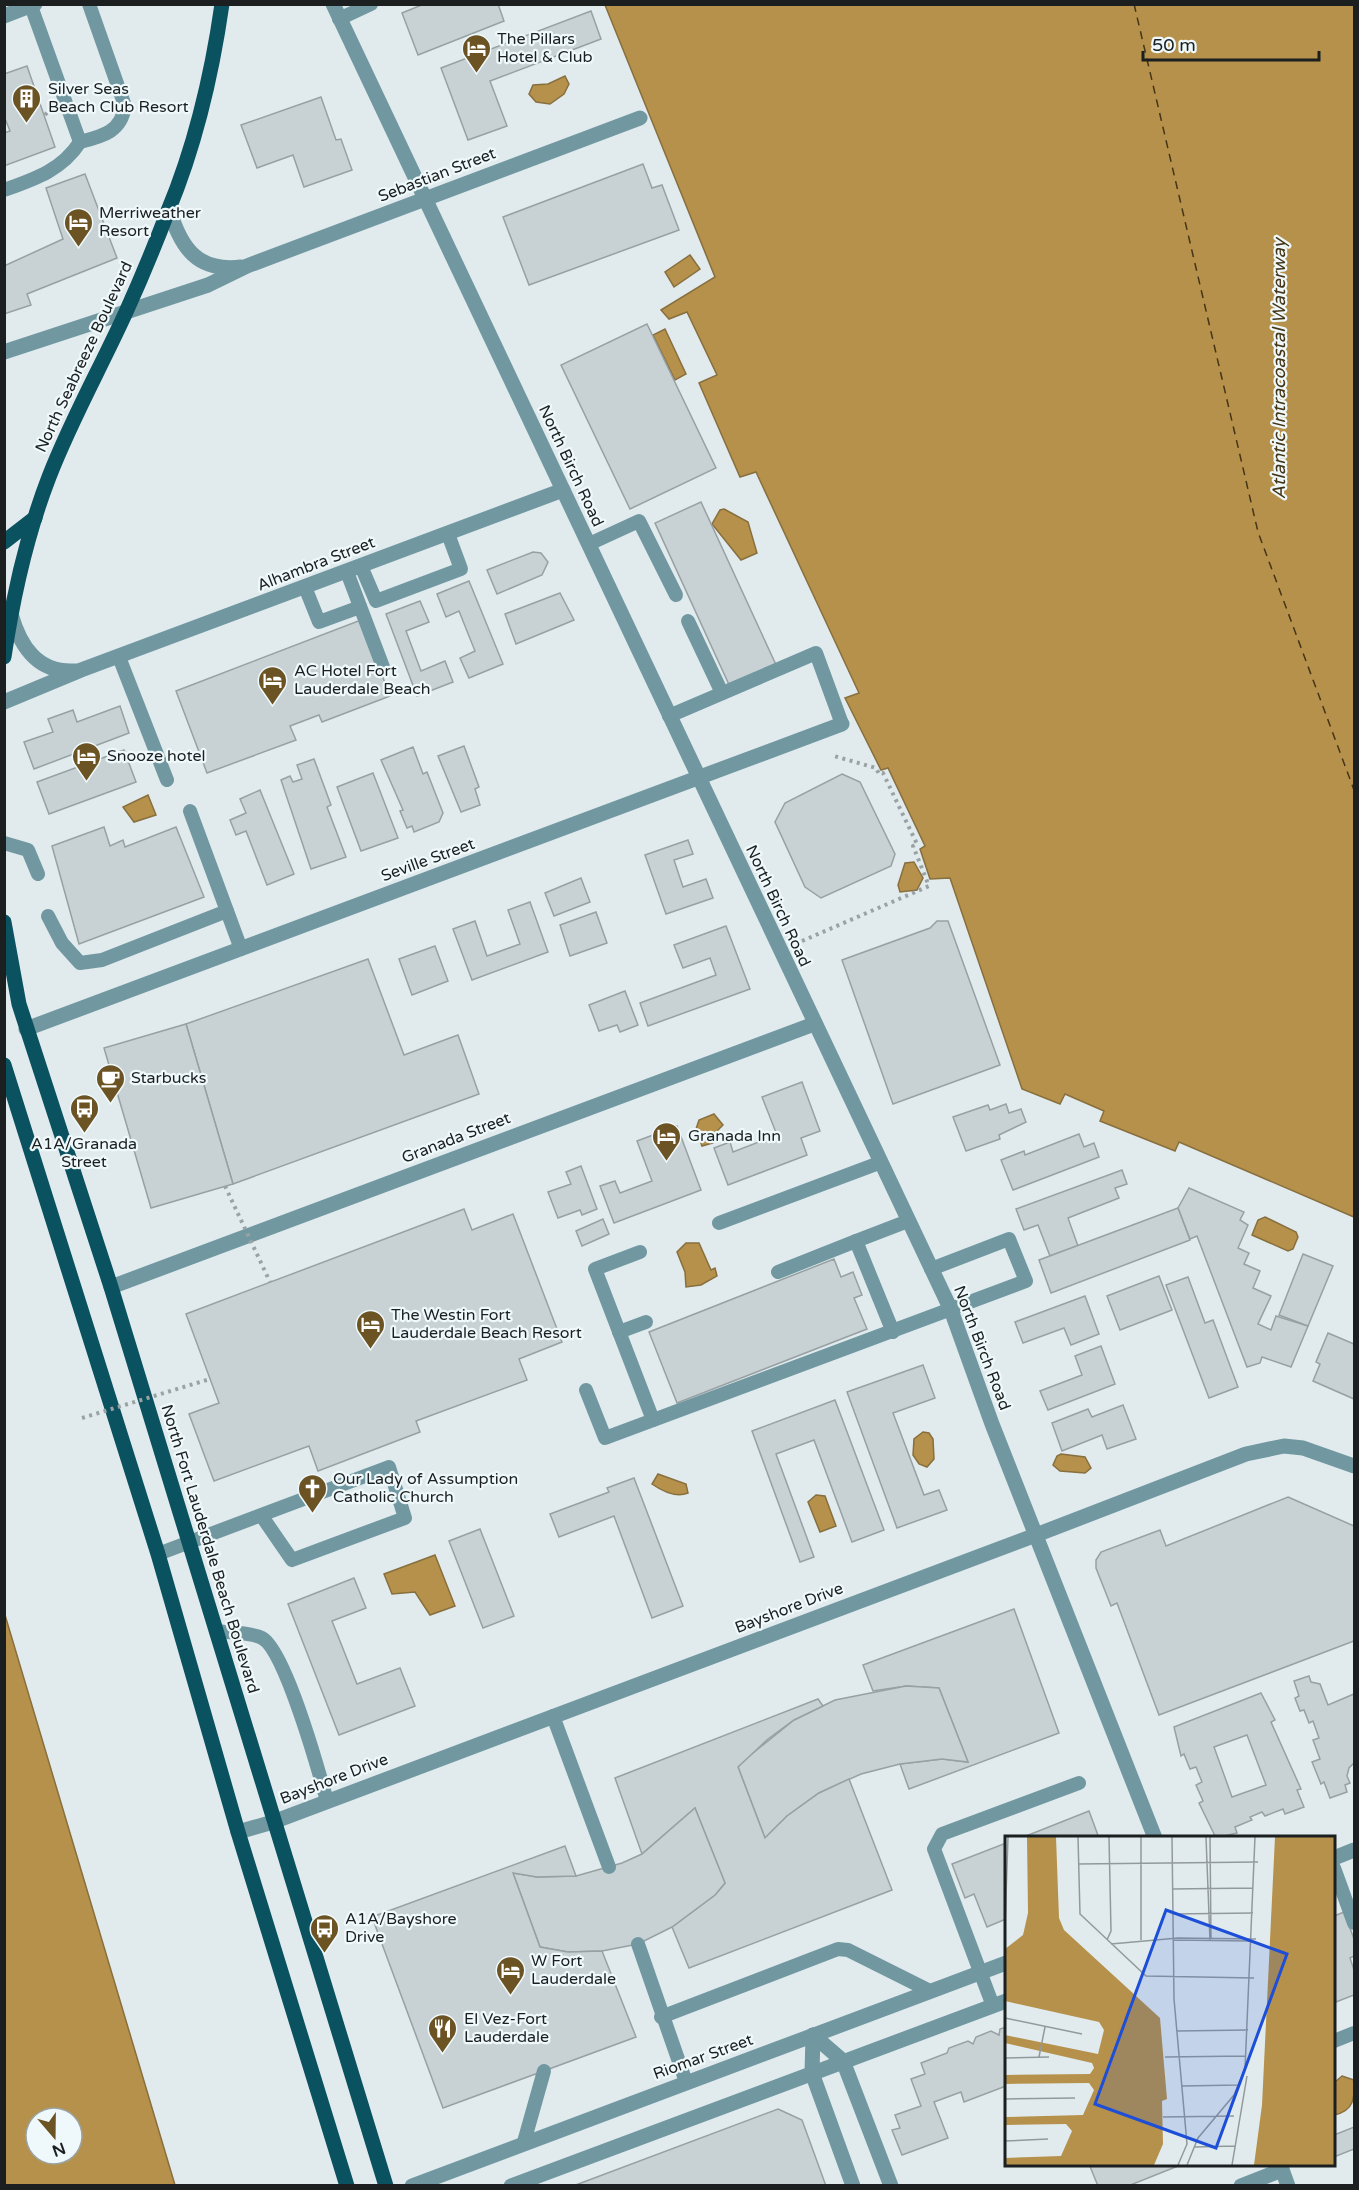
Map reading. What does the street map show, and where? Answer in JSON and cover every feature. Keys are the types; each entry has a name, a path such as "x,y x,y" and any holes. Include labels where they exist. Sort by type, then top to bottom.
{"main road":[{"name":"North Seabreeze Boulevard","path":"4,657 11,614 37,517 61,448 127,310 169,209 203,101 222,4"},
{"path":"4,542 37,517"},
{"name":"North Fort Lauderdale Beach Boulevard","path":"4,922 19,1004 26,1029 111,1287 386,2186"},
{"path":"4,1065 158,1554 238,1832 347,2186"}],"street":[{"path":"4,16 33,5"},
{"name":"North Birch Road","path":"336,12 423,200 589,544 879,1163 951,1311 1154,1836"},
{"name":"Sebastian Street","path":"4,352 208,285 247,266 640,118"},
{"name":"Sebastian Street","path":"169,209 181,241 199,260 214,267 247,266"},
{"name":"Alhambra Street","path":"4,702 81,670 563,490"},
{"name":"Alhambra Street","path":"11,614 19,639 37,661 57,670 81,670"},
{"name":"Seville Street","path":"26,1029 842,724"},
{"name":"Granada Street","path":"111,1287 814,1024"},
{"name":"Bayshore Drive","path":"238,1832 327,1802 1265,1448 1303,1448 1354,1467"},
{"path":"1335,1858 1354,1850"},
{"name":"Riomar Street","path":"412,2186 524,2142 1005,1963"},
{"path":"511,2186 1000,2003"},
{"path":"813,2035 843,2061 891,2186"},
{"path":"813,2035 812,2073 853,2186"},
{"path":"1241,2186 1281,2167 1288,2186"}],"lane":[{"path":"4,190 52,171 64,162 80,142 116,129 123,116 125,106 89,4"},
{"path":"336,12 371,4"},
{"path":"33,5 80,142"},
{"path":"589,544 639,521 676,595"},
{"path":"354,569 375,601 461,569 448,534"},
{"path":"354,569 360,607 371,642 383,667 380,669"},
{"path":"305,587 321,628 360,607"},
{"path":"688,621 722,693"},
{"path":"669,716 816,653 842,724"},
{"path":"119,657 167,780"},
{"path":"189,811 241,950"},
{"path":"4,843 28,850 38,874"},
{"path":"48,916 62,943 80,963 102,960 227,911"},
{"path":"719,1223 879,1163"},
{"path":"778,1272 908,1221"},
{"path":"586,1390 605,1438 951,1311 1026,1281 1009,1239 931,1269"},
{"path":"856,1241 893,1332"},
{"path":"640,1252 595,1269 653,1420"},
{"path":"619,1332 646,1322"},
{"path":"158,1554 189,1542 261,1515 389,1467 405,1518 292,1560 261,1515"},
{"path":"216,1631 261,1637 271,1646 295,1700 327,1802"},
{"path":"553,1716 609,1867"},
{"path":"1000,2003 981,1972 934,1850 937,1840 942,1834 1079,1783"},
{"path":"1335,1871 1354,1923"},
{"path":"638,1944 661,2017 686,2082"},
{"path":"661,2017 838,1949 848,1950 930,1991"},
{"path":"1335,2041 1354,2033"},
{"path":"524,2142 544,2072"}],"path":[{"path":"802,941 929,886 913,846 917,844 883,773 879,774 876,768 834,756"},
{"path":"225,1186 270,1282"},
{"path":"82,1418 210,1379"}],"water":[{"name":"Atlantic Intracoastal Waterway","path":"605,5 1354,5 1354,1217 1179,1142 1175,1151 1100,1121 1104,1111 1065,1094 1060,1104 1022,1089 950,878 930,879 920,849 925,846 888,768 881,770 845,698 859,693 756,472 740,477 699,383 717,375 687,312 669,319 661,310 715,277"},
{"path":"565,76 569,84 564,94 550,104 536,102 529,94 533,85 548,84"},
{"path":"690,255 700,269 674,287 665,272"},
{"path":"665,329 686,374 675,380 653,335"},
{"path":"724,509 748,522 757,553 741,560 712,524 720,510"},
{"path":"148,795 156,815 134,822 123,807"},
{"path":"914,862 923,878 917,890 900,892 898,885 905,863"},
{"path":"714,1114 723,1125 715,1133 713,1143 702,1146 696,1129 699,1120"},
{"path":"1265,1217 1296,1232 1298,1237 1293,1249 1288,1251 1252,1235 1258,1220"},
{"path":"686,1243 699,1243 711,1270 715,1268 717,1276 701,1285 686,1287 685,1272 677,1252"},
{"path":"923,1432 929,1433 933,1439 934,1459 927,1467 919,1464 913,1455 914,1439"},
{"path":"1061,1454 1085,1457 1091,1468 1085,1473 1060,1471 1053,1465 1057,1456"},
{"path":"658,1474 686,1484 688,1493 674,1494 656,1487 652,1484"},
{"path":"816,1495 825,1496 836,1526 820,1532 808,1502"},
{"path":"435,1555 455,1606 430,1615 415,1592 392,1594 384,1574"},
{"path":"5,1615 175,2185 5,2185"},
{"path":"1342,2076 1354,2080 1352,2103 1346,2110 1335,2115 1335,2082"}],"building":[{"path":"424,4 498,4 504,21 418,55 402,13"},
{"name":"The Pillars Hotel & Club","path":"591,11 601,39 490,81 507,126 468,140 441,68"},
{"name":"Silver Seas Beach Club Resort","path":"27,66 55,147 4,166 4,133 10,131 4,116 4,74"},
{"path":"321,97 336,140 341,139 352,170 304,187 293,155 257,168 241,125"},
{"path":"643,164 652,188 662,185 679,230 529,285 503,217"},
{"name":"Merriweather Resort","path":"85,174 117,258 27,294 31,305 4,314 4,266 63,239 46,188"},
{"path":"647,324 716,468 630,509 561,365"},
{"path":"701,502 777,667 731,689 655,523"},
{"path":"533,552 541,553 548,562 542,575 497,594 487,570"},
{"path":"469,581 503,664 469,678 460,658 475,651 459,611 446,617 437,594"},
{"path":"560,593 574,620 516,644 505,614"},
{"path":"420,601 429,622 406,631 421,671 445,661 453,682 417,696 386,614"},
{"name":"AC Hotel Fort Lauderdale Beach","path":"361,620 390,696 322,722 319,715 290,726 296,740 207,773 176,691"},
{"path":"120,706 129,733 34,769 24,742 53,732 48,719 73,710 77,722"},
{"path":"464,746 479,787 475,789 480,805 461,812 438,756"},
{"path":"413,747 423,774 427,772 443,813 439,822 414,832 412,826 407,828 400,811 403,810 381,760"},
{"name":"Snooze hotel","path":"124,750 136,782 49,814 37,782"},
{"path":"314,759 331,805 327,807 346,857 311,869 281,780 290,776 293,782 302,779 297,765"},
{"path":"373,773 398,838 361,851 337,787"},
{"path":"842,774 860,782 895,854 891,866 821,898 805,887 775,822 785,803"},
{"path":"260,790 294,874 267,885 246,831 236,835 230,820 246,813 240,799"},
{"path":"104,827 110,846 123,840 125,847 176,827 204,897 79,944 52,846"},
{"path":"688,840 693,854 674,860 683,887 706,879 713,898 666,914 645,855"},
{"path":"581,878 590,902 554,916 545,893"},
{"path":"530,902 548,952 472,980 453,929 475,921 487,956 520,944 508,910"},
{"path":"596,912 607,943 570,956 560,925"},
{"path":"937,921 948,921 1000,1065 893,1104 842,960 930,928"},
{"path":"726,926 750,989 648,1026 640,1003 716,975 710,958 683,968 674,945"},
{"path":"435,946 448,981 412,995 399,959"},
{"path":"368,959 404,1055 458,1035 479,1094 233,1184 186,1024"},
{"path":"625,991 638,1025 620,1032 617,1025 599,1031 589,1005"},
{"path":"186,1024 233,1184 151,1208 104,1048"},
{"path":"802,1082 820,1131 801,1138 807,1155 728,1185 714,1148 730,1142 733,1152 777,1135 762,1097"},
{"path":"1006,1104 1009,1113 1021,1109 1026,1122 999,1135 1000,1139 966,1151 953,1117 988,1105 990,1110"},
{"name":"Granada Inn","path":"677,1126 701,1190 614,1223 600,1186 615,1181 620,1193 652,1181 637,1141"},
{"path":"1079,1134 1084,1147 1094,1143 1099,1157 1013,1190 1001,1160 1024,1151 1025,1155"},
{"path":"581,1166 597,1209 582,1215 580,1210 558,1218 548,1192 571,1184 566,1172"},
{"path":"1122,1170 1127,1184 1115,1188 1119,1198 1068,1218 1078,1246 1050,1256 1038,1225 1024,1230 1016,1209"},
{"path":"1189,1188 1244,1212 1240,1220 1248,1225 1238,1248 1249,1253 1244,1264 1260,1271 1253,1288 1271,1296 1258,1324 1271,1330 1276,1316 1308,1326 1291,1367 1262,1357 1260,1363 1247,1367 1197,1236 1190,1239 1178,1208"},
{"path":"1178,1208 1190,1240 1051,1293 1039,1260"},
{"name":"The Westin Fort Lauderdale Beach Resort","path":"464,1209 472,1230 513,1214 562,1342 519,1359 527,1380 416,1421 420,1432 318,1471 309,1446 214,1481 189,1414 219,1403 186,1314"},
{"path":"603,1219 609,1234 582,1246 576,1231"},
{"path":"1303,1254 1333,1266 1308,1326 1279,1315"},
{"path":"834,1259 841,1277 853,1272 862,1295 854,1298 867,1329 677,1403 649,1332"},
{"path":"1159,1276 1172,1310 1120,1330 1107,1296"},
{"path":"1188,1277 1205,1323 1213,1320 1238,1387 1209,1398 1166,1285"},
{"path":"1085,1296 1099,1334 1071,1345 1064,1328 1023,1343 1015,1322"},
{"path":"1328,1333 1354,1344 1354,1399 1313,1381 1320,1364 1316,1362"},
{"path":"1101,1346 1115,1384 1048,1410 1040,1391 1082,1375 1075,1356"},
{"path":"923,1365 935,1398 893,1413 924,1495 939,1490 947,1510 897,1528 847,1392"},
{"path":"835,1400 884,1530 852,1542 814,1440 776,1454 814,1557 800,1562 752,1431"},
{"path":"1123,1405 1136,1439 1107,1449 1102,1435 1062,1451 1052,1423 1088,1409 1092,1417"},
{"path":"634,1478 683,1606 652,1618 614,1516 559,1537 550,1514 609,1492 607,1488"},
{"path":"1288,1497 1354,1526 1354,1641 1159,1715 1117,1603 1111,1606 1096,1568 1096,1560 1101,1552 1160,1530 1166,1546"},
{"path":"480,1529 514,1616 483,1628 449,1541"},
{"path":"354,1578 366,1608 332,1621 357,1684 400,1668 415,1706 339,1735 288,1604"},
{"path":"1014,1609 1059,1733 909,1789 900,1764 942,1759 968,1762 939,1688 906,1686 873,1691 863,1665"},
{"path":"1309,1676 1311,1682 1320,1684 1328,1705 1354,1694 1354,1763 1349,1768 1347,1776 1350,1783 1345,1785 1347,1792 1330,1798 1312,1762 1320,1759 1313,1740 1319,1738 1313,1721 1309,1723 1304,1710 1300,1711 1295,1698 1299,1696 1294,1681"},
{"path":"906,1686 939,1688 968,1762 942,1759 900,1764 861,1774 819,1793 787,1816 765,1838 738,1767 743,1761 794,1720 835,1700"},
{"path":"1261,1693 1275,1720 1271,1722 1301,1789 1297,1790 1304,1807 1285,1814 1283,1809 1265,1816 1262,1812 1250,1817 1252,1820 1235,1827 1237,1833 1215,1836 1199,1803 1203,1801 1196,1785 1202,1782 1196,1767 1190,1769 1184,1754 1181,1756 1174,1727","holes":["1247,1735 1266,1785 1232,1797 1214,1747"]},
{"path":"818,1699 823,1706 794,1720 768,1739 738,1767 765,1838 787,1816 819,1793 849,1779 892,1890 689,1968 672,1927 715,1895 725,1883 695,1808 642,1854 615,1778"},
{"path":"695,1808 725,1883 715,1895 672,1927 638,1944 602,1951 568,1952 540,1947 513,1873 537,1877 576,1876 622,1863 642,1854"},
{"path":"1089,1811 1098,1836 1026,1836"},
{"path":"1005,1843 1005,1919 987,1927 974,1894 965,1898 952,1864"},
{"name":"W Fort Lauderdale","path":"565,1846 576,1876 537,1877 513,1873 540,1947 568,1952 602,1951 636,2037 443,2108 372,1917"},
{"path":"1344,1912 1354,1939 1354,1956 1350,1958 1354,1970 1354,1995 1336,2002 1335,1998 1335,1916"},
{"path":"1005,2027 1005,2086 964,2102 961,2092 934,2102 948,2138 902,2155 892,2130 900,2128 895,2115 921,2106 911,2079 925,2074 921,2063 947,2053 949,2048 968,2041 973,2044 976,2037 991,2031 999,2035 1000,2029"},
{"path":"778,2109 802,2120 826,2186 573,2186"},
{"path":"1354,2127 1354,2149 1335,2157 1335,2135"},
{"path":"1090,2166 1178,2166 1128,2186 1098,2186"}],"ferry route":[{"path":"1134,4 1258,532 1354,790"}],"place":[{"name":"The Pillars Hotel & Club","path":"476,74"},
{"name":"Silver Seas Beach Club Resort","path":"27,124"},
{"name":"Merriweather Resort","path":"78,248"},
{"name":"AC Hotel Fort Lauderdale Beach","path":"273,706"},
{"name":"Snooze hotel","path":"86,782"},
{"name":"Starbucks","path":"110,1104"},
{"name":"A1A/Granada Street","path":"84,1134"},
{"name":"Granada Inn","path":"667,1162"},
{"name":"The Westin Fort Lauderdale Beach Resort","path":"370,1350"},
{"name":"Our Lady of Assumption Catholic Church","path":"312,1514"},
{"name":"A1A/Bayshore Drive","path":"324,1954"},
{"name":"W Fort Lauderdale","path":"510,1996"},
{"name":"El Vez-Fort Lauderdale","path":"443,2054"}]}
